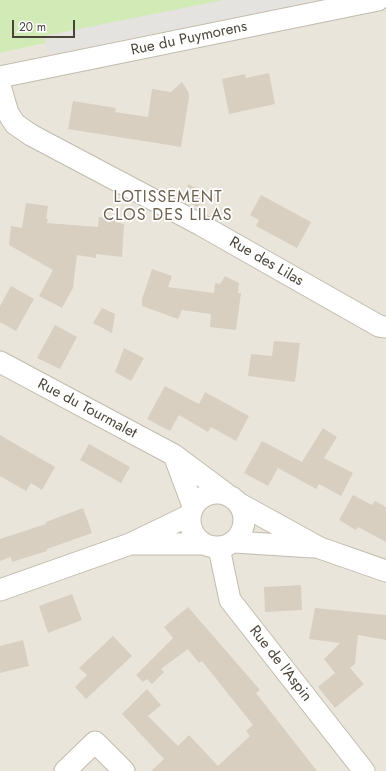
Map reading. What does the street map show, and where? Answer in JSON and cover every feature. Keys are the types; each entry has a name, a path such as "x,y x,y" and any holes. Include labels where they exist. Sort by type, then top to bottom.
{"street":[{"name":"Rue du Puymorens","path":"0,77 378,0"},
{"name":"Rue des Lilas","path":"0,86 8,114 15,124 31,135 201,225 379,326 386,327"},
{"name":"Rue du Tourmalet","path":"0,362 174,455 232,499 320,548 386,571"},
{"path":"174,455 192,510"},
{"path":"215,492 232,499 244,513 245,522 239,537 219,545 197,539 192,532 190,523 192,510 199,500 206,494 215,492"},
{"path":"0,590 130,544 192,510"},
{"name":"Rue du Tourmalet","path":"130,544 320,548"},
{"name":"Rue de l'Aspin","path":"219,545 230,600 364,771"},
{"path":"65,771 96,742 124,771"}],"shaded area":[{"path":"223,0 319,0 48,55 44,36"},
{"path":"245,0 386,0 386,771 0,771 0,53"}],"green space":[{"path":"0,0 245,0 0,53"}],"building":[{"path":"269,73 275,104 229,114 222,79 245,74 246,78"},
{"path":"182,82 188,91 189,97 181,147 68,129 73,101 116,108 115,112 148,117 152,89 171,92"},
{"path":"188,184 206,193 198,207 186,201"},
{"path":"261,195 311,222 297,248 256,226 259,220 250,215"},
{"path":"26,203 48,206 46,219 48,219 47,223 98,227 99,217 115,219 115,222 124,224 122,257 96,254 96,258 77,255 73,288 62,308 39,296 53,270 9,245 11,226 22,228"},
{"path":"152,269 172,276 168,287 214,293 215,283 220,284 225,276 239,283 238,293 241,293 236,330 210,327 211,314 182,310 178,319 142,306 142,299"},
{"path":"11,286 34,299 16,331 0,322 0,306"},
{"path":"102,308 115,314 112,333 93,323"},
{"path":"55,325 77,337 60,369 37,358"},
{"path":"274,341 300,343 295,382 248,376 251,354 272,356"},
{"path":"124,348 144,358 131,381 115,372"},
{"path":"165,386 199,404 205,392 249,416 236,441 211,427 208,432 179,415 170,431 147,419"},
{"path":"323,428 337,437 324,458 353,473 341,496 319,484 316,489 278,468 268,486 244,473 262,441 302,462"},
{"path":"0,435 55,467 42,490 31,483 26,491 0,476"},
{"path":"89,444 130,467 121,483 80,460"},
{"path":"353,495 372,505 375,501 386,507 386,542 358,527 356,530 339,520"},
{"path":"83,508 92,533 47,549 47,551 12,562 11,557 0,561 0,539 46,524 46,522"},
{"path":"301,585 302,610 265,612 264,587"},
{"path":"72,594 82,620 48,633 39,606"},
{"path":"188,607 260,690 256,693 317,771 151,771 164,759 122,714 147,689 161,705 148,716 178,746 189,735 218,766 250,736 246,731 253,725 202,661 199,663 188,649 161,669 164,672 152,684 147,679 143,682 136,675 173,638 164,627"},
{"path":"315,608 386,615 386,640 358,635 355,664 350,668 364,684 335,708 318,687 335,673 324,659 340,643 309,639"},
{"path":"113,636 132,656 86,699 75,687 87,675 79,668"},
{"path":"23,640 29,666 0,673 0,646"}],"district":[{"name":"LOTISSEMENT CLOS DES LILAS","path":"168,207"}]}
